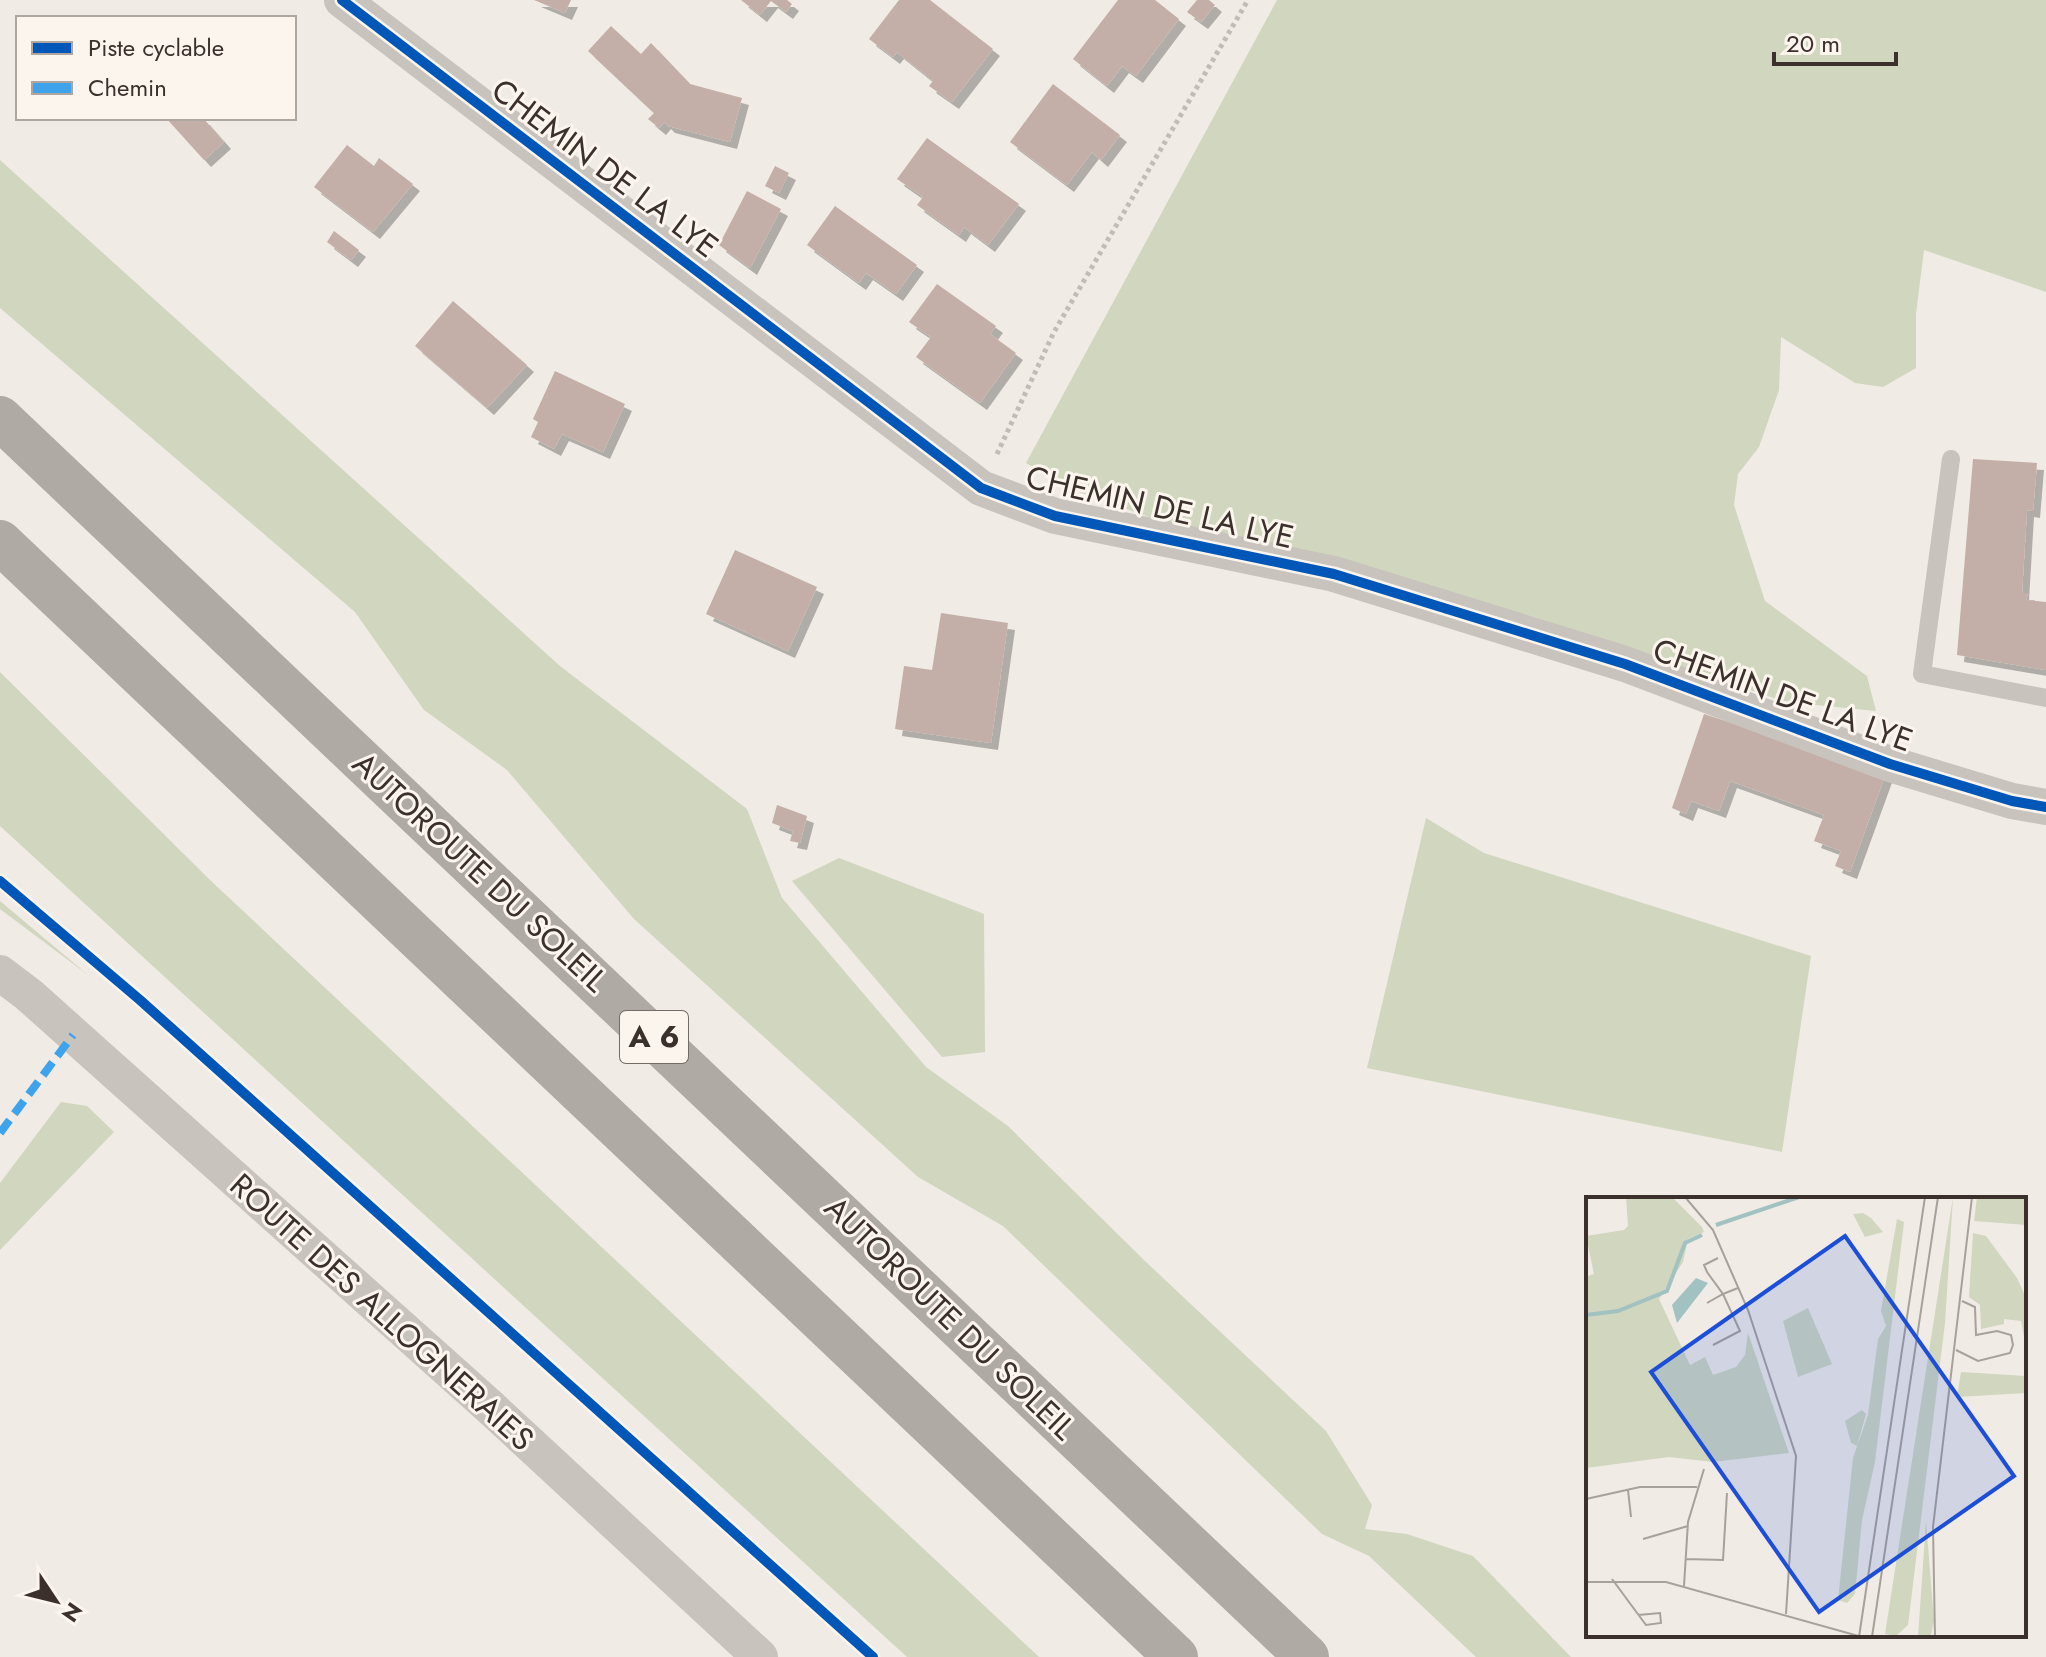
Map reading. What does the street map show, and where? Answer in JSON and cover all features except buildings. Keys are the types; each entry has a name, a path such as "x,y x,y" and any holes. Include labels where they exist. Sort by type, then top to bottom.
{"highway":[{"name":"AUTOROUTE DU SOLEIL","path":"0,418 1307,1657"},
{"path":"0,542 1176,1657"}],"street":[{"name":"CHEMIN DE LA LYE","path":"342,0 981,488 1055,516 1334,574 1625,664 1890,764 2012,801 2046,807"},
{"name":"ROUTE DES ALLOGNERAIES","path":"0,973 51,1015 478,1397 760,1657"}],"lane":[{"path":"1951,459 1922,674 2046,698"}],"path":[{"path":"981,488 1054,332 1248,0"}],"green space":[{"path":"1277,0 2046,0 2046,292 1924,250 1916,314 1916,368 1883,387 1855,383 1781,337 1779,390 1759,447 1738,474 1734,505 1765,601 1867,676 1876,711 1786,702 1533,617 1152,518 1073,490 1026,463"},
{"path":"0,160 560,666 747,809 782,898 926,1067 1008,1126 1146,1262 1326,1431 1372,1505 1365,1529 1407,1534 1473,1556 1571,1657 1476,1657 1369,1556 1322,1534 1003,1226 918,1177 634,919 507,770 424,710 355,612 0,308"},
{"path":"0,672 210,880 1039,1657 907,1657 0,826"},
{"path":"1426,818 1484,853 1811,956 1782,1152 1367,1068"},
{"path":"839,858 984,914 985,1052 942,1057 792,881"},
{"path":"0,901 88,975 0,909"},
{"path":"61,1102 87,1106 114,1132 0,1250 0,1183"}],"marked path":[{"path":"0,1133 73,1035"}],"cycle path":[{"path":"342,0 981,488 1055,516 1334,574 1625,664 1890,764 2012,801 2046,807"},
{"path":"0,881 140,1000 873,1657"}]}
